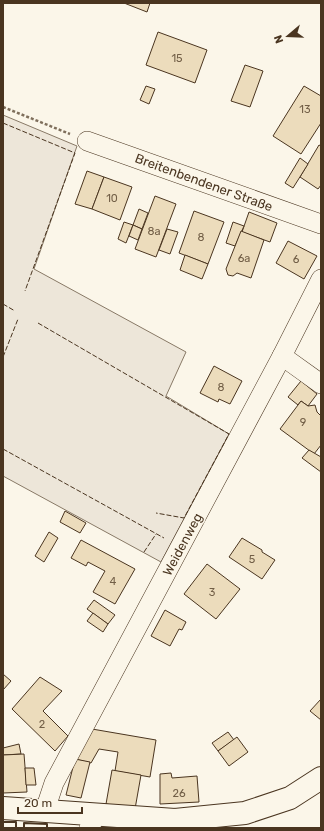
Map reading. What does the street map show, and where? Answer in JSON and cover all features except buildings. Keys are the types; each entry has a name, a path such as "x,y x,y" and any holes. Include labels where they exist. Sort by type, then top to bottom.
{"street":[{"name":"Breitenbendener Straße","path":"87,141 321,224"},
{"name":"Weidenweg","path":"45,810 54,783 282,356 321,279"},
{"path":"282,356 321,384"},
{"path":"3,808 45,810 93,821 175,820 245,813 290,798 321,778"}],"path":[{"path":"3,107 87,141"}],"shaded area":[{"path":"3,115 77,146 34,269 186,352 166,396 229,434 161,562 3,476"}],"fence":[{"path":"3,123 75,153 25,291"},
{"path":"3,304 15,311"},
{"path":"3,357 18,319"},
{"path":"38,323 229,434 184,518 156,513"},
{"path":"3,449 164,538"},
{"path":"144,552 156,534"}],"wall":[{"path":"3,822 16,822 16,827"},
{"path":"24,827 24,823 47,824 47,828"}]}
